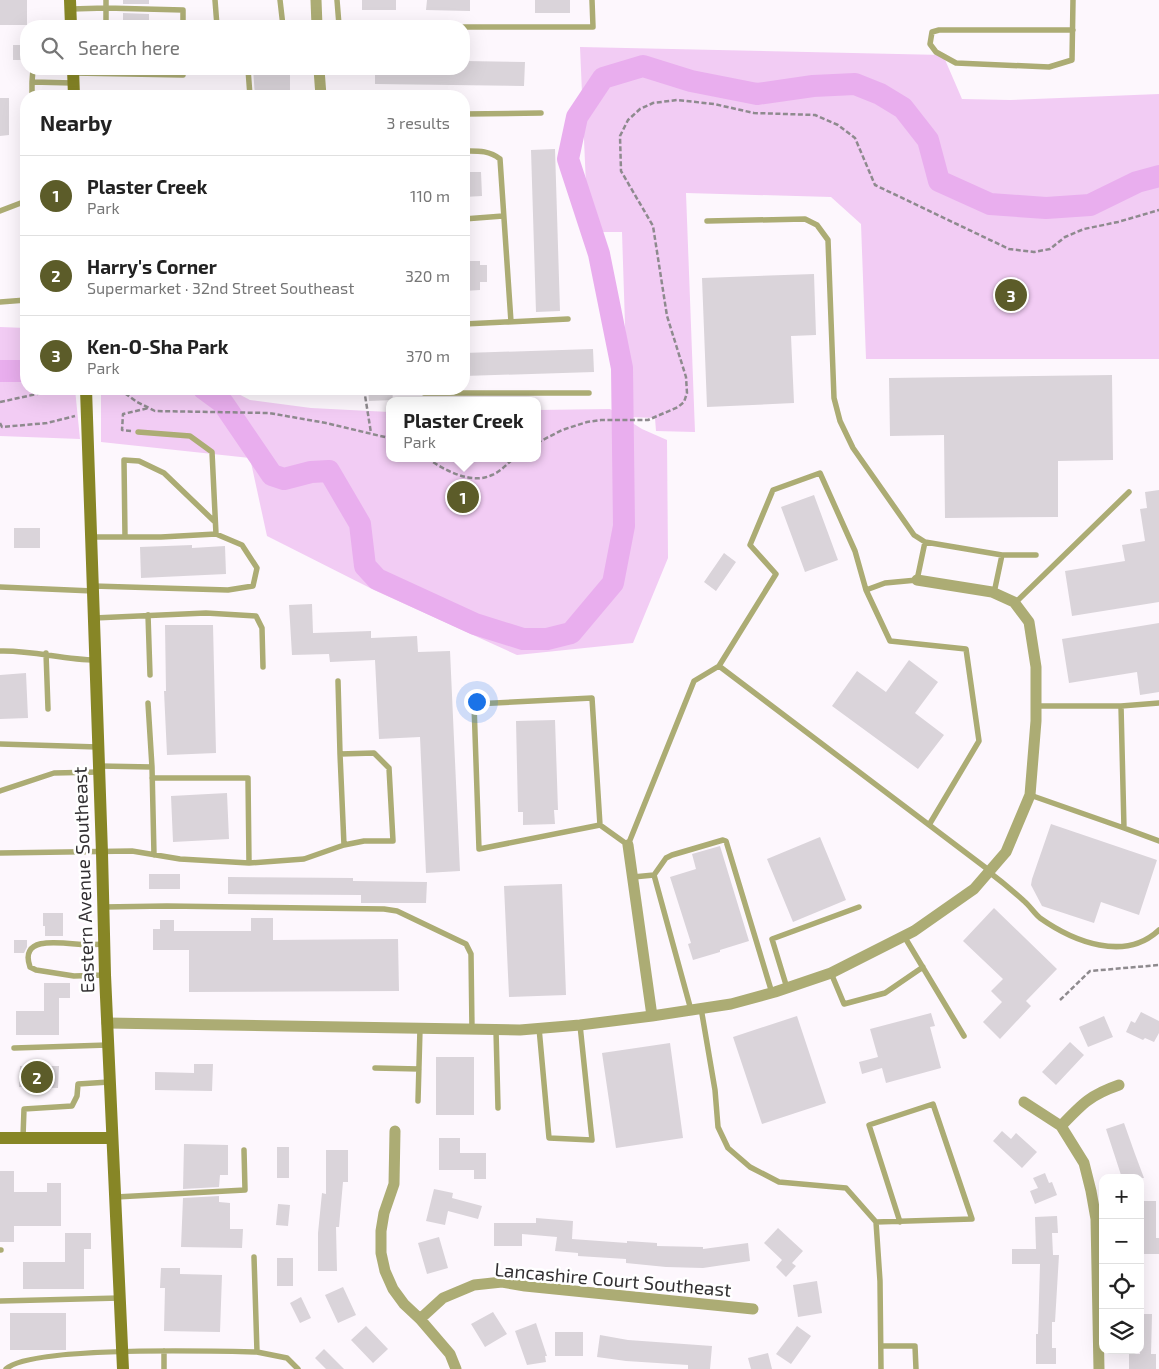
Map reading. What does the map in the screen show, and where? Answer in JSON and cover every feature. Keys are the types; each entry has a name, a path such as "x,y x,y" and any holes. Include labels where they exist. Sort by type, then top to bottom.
{"main road":[{"path":"70,4 71,20"},
{"path":"73,75 74,90"},
{"name":"Eastern Avenue Southeast","path":"87,395 105,975 123,1369"},
{"path":"0,1138 112,1138"}],"street":[{"path":"316,0 317,20"},
{"path":"319,75 321,90"},
{"path":"107,1023 496,1030 580,1025 731,1004 772,993 831,973 914,931 974,889 1006,852 1030,794 1036,720 1036,667 1029,622 1015,603 994,593 917,580"},
{"path":"628,845 652,1016"},
{"path":"1061,1126 1086,1100 1119,1084"},
{"path":"1024,1102 1061,1126 1084,1163 1092,1192 1096,1219 1099,1369"},
{"path":"395,1131 394,1184 384,1213 381,1231 381,1253 385,1271 393,1289 404,1304 420,1319 450,1354 456,1369"},
{"name":"Lancashire Court Southeast","path":"420,1319 443,1298 474,1285 502,1282 525,1286 753,1309"}],"lane":[{"path":"106,0 106,20"},
{"path":"215,0 217,20"},
{"path":"280,0 282,20"},
{"path":"337,0 339,20"},
{"path":"470,27 593,27 592,0"},
{"path":"1073,0 1073,30 1072,60 1049,67 956,63 936,52 930,44 932,32 940,30 1073,30"},
{"path":"70,4 106,8 183,10 183,20"},
{"path":"32,90 33,75"},
{"path":"32,82 73,75"},
{"path":"248,75 250,90"},
{"path":"470,114 541,113"},
{"path":"470,151 483,151 500,158 511,322"},
{"path":"0,211 20,203"},
{"path":"470,219 503,216"},
{"path":"707,221 805,219 817,225 828,240 834,398 840,421 853,448 914,535 924,542 1002,555 1036,556"},
{"path":"0,302 20,300"},
{"path":"470,324 568,318"},
{"path":"470,393 589,393"},
{"path":"138,432 190,436 212,452 216,534"},
{"path":"125,537 124,460 139,462 164,473 215,522"},
{"path":"600,825 592,698 474,704 479,849 600,825 628,845 694,681 719,666 776,574 750,546 773,490 820,473 855,551 866,590 890,641 966,649 979,741 930,825"},
{"path":"1015,603 1129,492"},
{"path":"0,588 228,590 253,586 257,568 242,546 216,534 91,537"},
{"path":"866,590 885,583 917,580 924,542"},
{"path":"994,593 1002,555"},
{"path":"94,618 206,613 256,616 262,628 263,667"},
{"path":"148,615 150,675"},
{"path":"0,651 15,650 75,660 96,660"},
{"path":"46,654 48,709"},
{"path":"719,666 930,825 989,871 1024,901 1038,916 1061,931 1088,943 1108,946 1130,946 1145,941 1159,930"},
{"path":"338,681 344,845"},
{"path":"148,703 154,855"},
{"path":"1036,706 1121,706 1159,703"},
{"path":"1121,706 1124,828"},
{"path":"0,744 98,747"},
{"path":"0,853 132,852 180,859 249,863 304,859 344,845 364,841 392,841 389,768 374,753 340,754"},
{"path":"0,791 54,773 152,767"},
{"path":"152,778 248,778 249,863"},
{"path":"1030,794 1159,841"},
{"path":"633,877 654,875 666,858 672,855 723,840 726,841 772,993"},
{"path":"654,875 696,1009 715,1090 718,1127 728,1148 750,1168 779,1182 846,1188 876,1222 880,1280 881,1369"},
{"path":"104,907 166,906 384,909 397,911 466,944 471,954 472,1029"},
{"path":"787,988 772,939 859,907"},
{"path":"904,936 964,1036"},
{"path":"104,944 45,943 34,946 30,951 28,962 30,967 42,971 74,976 105,975"},
{"path":"831,973 844,1004 885,993 923,967"},
{"path":"539,1028 549,1138 592,1140 580,1025"},
{"path":"418,1101 420,1029"},
{"path":"496,1030 498,1108"},
{"path":"14,1048 108,1045"},
{"path":"375,1068 418,1069"},
{"path":"23,1137 24,1109 72,1106 76,1101 78,1084 110,1082"},
{"path":"876,1222 900,1222 972,1219 933,1104 869,1125 900,1222"},
{"path":"116,1197 245,1190 244,1150"},
{"path":"254,1257 257,1352"},
{"path":"0,1301 120,1298"},
{"path":"881,1346 915,1346 916,1369"},
{"path":"164,1351 164,1369"},
{"path":"6,1369 10,1365 44,1357 85,1353 164,1351 257,1352 288,1358 298,1369"}],"path":[{"path":"0,402 32,395"},
{"path":"127,395 155,411 269,413 386,437"},
{"path":"365,395 372,433"},
{"path":"138,432 122,430 123,414 149,408"},
{"path":"0,423 2,427 46,423 88,413"},
{"path":"541,441 562,430 601,420 648,420"},
{"path":"432,462 443,469 475,479 492,475 509,462"},
{"path":"1060,1000 1090,972 1159,965"}],"shaded area":[{"path":"580,47 943,55 962,99 1010,100 1159,94 1159,359 866,359 861,224 831,197 686,193 695,432 656,431 655,418 628,417 622,232 588,232"},
{"path":"0,327 20,328 20,395 76,395 80,439 0,436"},
{"path":"101,395 240,395 250,400 311,408 386,412 386,462 541,462 541,410 610,409 642,429 667,440 668,558 633,643 517,655 374,590 267,536 250,458 101,442"}],"building":[{"path":"0,0 27,0 27,20 20,20 20,25 0,25"},
{"path":"123,0 149,0 149,4 123,4"},
{"path":"362,0 396,0 396,10 362,10"},
{"path":"427,0 470,0 470,11 426,10"},
{"path":"535,0 570,0 570,13 535,13"},
{"path":"123,13 149,14 149,20 123,20"},
{"path":"13,45 20,45 20,60 13,60"},
{"path":"470,61 525,62 524,86 375,84 375,75 470,75"},
{"path":"253,75 290,75 290,90 255,90"},
{"path":"0,98 9,98 9,135 0,136"},
{"path":"555,149 560,311 536,312 531,150"},
{"path":"470,172 481,172 482,196 470,197"},
{"path":"470,261 480,261 480,265 487,265 487,282 480,282 480,290 470,291"},
{"path":"814,274 816,335 791,336 794,403 707,407 702,278"},
{"path":"593,349 594,372 470,376 470,353"},
{"path":"1112,375 1113,460 1058,461 1058,517 945,518 944,435 890,436 889,378"},
{"path":"368,395 393,395 393,397 386,397 386,400 369,401"},
{"path":"1159,490 1159,602 1072,616 1065,571 1125,561 1122,545 1145,541 1140,509 1147,508 1145,492"},
{"path":"814,495 838,560 805,572 781,507"},
{"path":"14,528 40,528 40,548 14,548"},
{"path":"192,545 192,548 225,546 226,574 141,578 140,547"},
{"path":"724,553 736,562 716,591 704,582"},
{"path":"312,604 313,633 371,631 371,638 417,636 418,652 450,651 460,871 426,873 420,737 379,739 375,660 330,662 329,654 292,655 289,605"},
{"path":"1159,623 1159,692 1140,695 1137,672 1069,683 1062,639"},
{"path":"165,625 213,625 216,753 167,755 164,691 166,691"},
{"path":"909,660 938,682 915,713 944,735 918,769 832,706 857,671 886,692"},
{"path":"26,673 28,718 0,719 0,675"},
{"path":"555,720 558,810 554,810 555,824 523,825 523,812 518,812 516,721"},
{"path":"227,793 229,839 173,842 171,796"},
{"path":"1051,824 1157,860 1139,915 1101,902 1094,923 1042,906 1031,885"},
{"path":"820,837 846,900 793,922 767,859"},
{"path":"720,846 749,941 693,960 688,944 691,943 670,877 696,869 692,854"},
{"path":"149,874 180,874 180,889 149,889"},
{"path":"228,877 353,878 353,881 427,882 426,903 361,903 361,895 228,894"},
{"path":"562,884 566,995 509,997 504,886"},
{"path":"994,908 1057,969 1026,1001 1031,1006 1000,1039 983,1022 1002,1002 991,991 1003,979 963,941"},
{"path":"43,913 63,913 63,936 45,936"},
{"path":"251,918 273,918 273,940 398,939 399,991 189,992 189,950 153,950 153,929 160,929 160,920 174,920 174,931 251,931"},
{"path":"14,940 27,940 27,947 24,953 14,953"},
{"path":"44,983 70,983 70,998 59,998 59,1035 16,1035 16,1011 44,1011"},
{"path":"1141,1012 1159,1021 1159,1033 1154,1042 1145,1038 1143,1040 1126,1032 1131,1021 1135,1023"},
{"path":"931,1013 935,1026 930,1027 941,1068 886,1083 882,1068 862,1074 859,1062 878,1057 870,1029"},
{"path":"797,1016 826,1103 762,1124 733,1037"},
{"path":"1104,1016 1113,1037 1088,1047 1079,1027"},
{"path":"1070,1042 1084,1055 1056,1085 1042,1072"},
{"path":"670,1043 683,1138 616,1148 602,1053"},
{"path":"436,1057 474,1057 474,1115 436,1115"},
{"path":"194,1064 213,1064 212,1091 155,1090 155,1072 194,1073"},
{"path":"20,1066 59,1066 58,1088 19,1087"},
{"path":"1124,1123 1143,1174 1121,1174 1106,1129"},
{"path":"1002,1131 1011,1139 1016,1133 1037,1152 1022,1168 993,1141"},
{"path":"439,1138 460,1138 460,1153 486,1153 486,1179 474,1179 474,1170 439,1170"},
{"path":"184,1144 228,1145 228,1175 220,1175 219,1187 183,1189"},
{"path":"277,1147 289,1147 289,1178 277,1178"},
{"path":"326,1150 348,1150 348,1182 343,1182 339,1227 336,1227 337,1271 318,1271 318,1233 322,1193 326,1194"},
{"path":"0,1171 14,1171 14,1192 47,1192 47,1183 61,1183 61,1226 14,1226 14,1242 0,1242"},
{"path":"1045,1173 1049,1183 1052,1182 1057,1195 1035,1204 1030,1191 1038,1188 1033,1178"},
{"path":"434,1189 453,1193 452,1198 482,1206 478,1219 448,1211 445,1225 426,1221"},
{"path":"219,1196 219,1202 230,1203 230,1229 243,1229 242,1248 181,1247 183,1198"},
{"path":"1144,1201 1156,1201 1156,1238 1159,1238 1159,1254 1144,1254"},
{"path":"278,1204 290,1205 288,1226 276,1225"},
{"path":"1057,1216 1058,1233 1052,1233 1053,1255 1059,1255 1055,1322 1052,1322 1052,1348 1056,1348 1056,1364 1036,1364 1040,1264 1012,1264 1012,1249 1036,1249 1035,1217"},
{"path":"536,1218 573,1221 572,1239 657,1243 657,1246 703,1247 703,1249 748,1243 750,1261 703,1268 626,1263 626,1259 578,1256 578,1253 555,1251 557,1237 522,1234 522,1246 494,1246 494,1223 536,1223"},
{"path":"778,1228 803,1251 792,1263 796,1266 786,1277 776,1267 782,1260 764,1243"},
{"path":"65,1233 91,1233 91,1249 84,1249 84,1289 23,1289 23,1262 65,1262"},
{"path":"439,1237 448,1268 427,1274 418,1243"},
{"path":"277,1258 293,1258 293,1286 277,1286"},
{"path":"161,1268 180,1268 180,1274 222,1275 220,1332 164,1331 165,1288 160,1288"},
{"path":"817,1281 822,1313 798,1317 793,1285"},
{"path":"343,1287 356,1315 338,1323 325,1295"},
{"path":"301,1297 311,1318 300,1323 290,1303"},
{"path":"493,1312 507,1334 485,1347 471,1324"},
{"path":"10,1313 66,1313 66,1350 10,1350"},
{"path":"1144,1314 1152,1314 1151,1354 1156,1354 1156,1369 1129,1369 1129,1354 1144,1354"},
{"path":"536,1323 547,1356 545,1356 546,1362 527,1365 515,1331"},
{"path":"366,1326 388,1349 373,1363 351,1340"},
{"path":"797,1326 811,1336 791,1364 776,1354"},
{"path":"555,1332 583,1332 583,1356 555,1356"},
{"path":"600,1335 628,1340 712,1346 710,1369 688,1369 688,1365 597,1357"},
{"path":"324,1349 344,1369 326,1369 315,1358"},
{"path":"768,1353 772,1369 751,1369 748,1358"}],"waterway":[{"path":"212,395 223,403 272,475 284,479 311,472 329,471 360,524 365,566 377,579 475,624 523,639 547,639 571,633 613,583 624,526 622,368 599,254 568,159 577,117 603,78 643,66 691,81 757,94 813,86 855,84 880,94 903,108 928,140 939,181 990,204 1046,208 1090,205 1137,182 1159,176"},
{"path":"0,371 20,371"}],"place":[{"name":"Ken-O-Sha Park","path":"1011,295"},
{"name":"Plaster Creek","path":"463,497"},
{"name":"Harry's Corner","path":"37,1077"}]}
